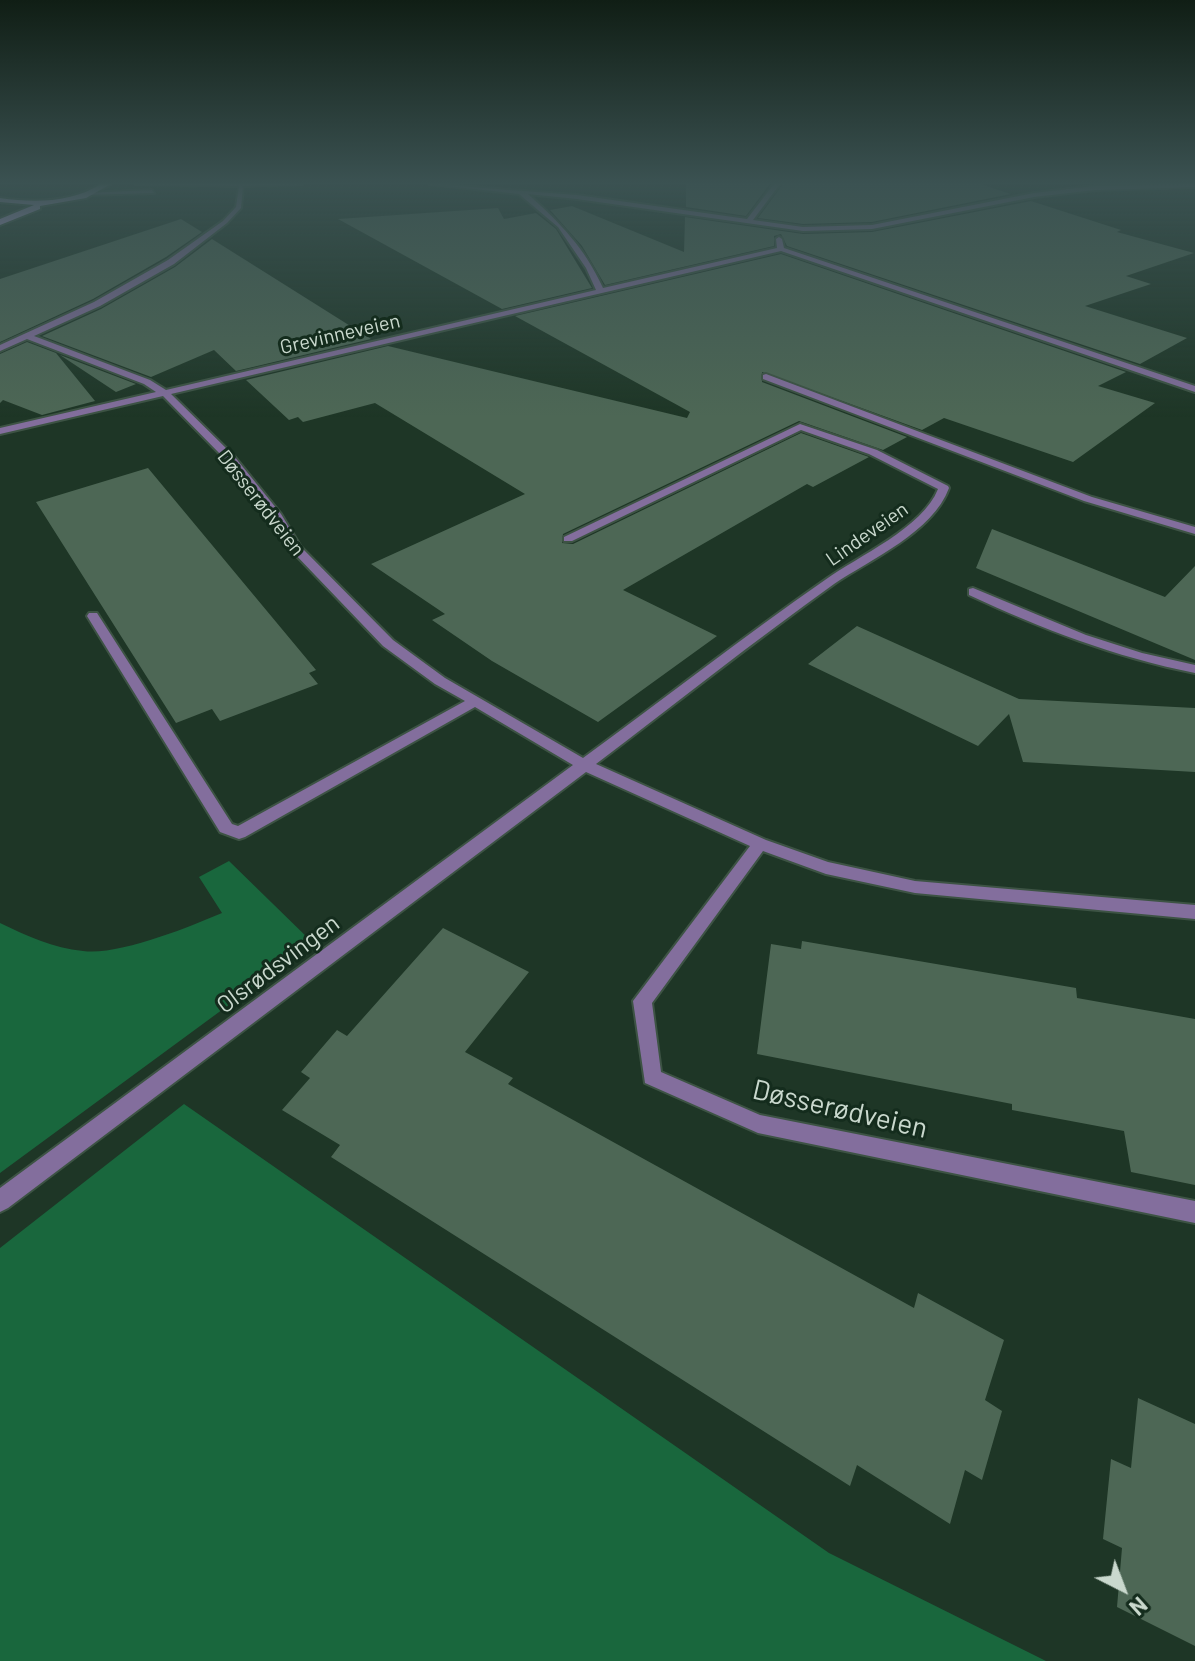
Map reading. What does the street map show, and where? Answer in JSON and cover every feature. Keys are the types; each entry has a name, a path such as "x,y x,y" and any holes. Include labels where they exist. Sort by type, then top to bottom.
{"street":[{"path":"0,348 97,304 172,262"},
{"path":"585,262 600,290"},
{"name":"Grevinneveien","path":"0,431 726,262"},
{"path":"815,262 1195,389"},
{"name":"Døsserødveien","path":"29,337 147,382 165,393 230,458 323,581 388,643 474,702 584,765 760,844 826,868 915,887 1195,912"},
{"path":"766,377 1088,499 1195,531"},
{"name":"Lindeveien","path":"568,539 800,427 873,452 944,488 944,495 931,512 831,581 584,765"},
{"path":"973,592 1070,637 1145,660 1195,669"},
{"path":"93,616 226,828 239,833 474,702"},
{"name":"Olsrødsvingen","path":"0,1201 584,765"},
{"name":"Døsserødveien","path":"760,844 642,1001 652,1077 758,1124 1195,1212"}],"green space":[{"path":"229,861 313,943 0,1173 0,923 40,941 83,951 134,945 222,913 199,877"},
{"path":"184,1104 829,1553 1046,1661 0,1661 0,1248"}],"building":[{"path":"53,262 158,262 93,299 0,342 0,279"},
{"path":"182,262 248,262 371,339 236,371 214,350 151,377 42,336 101,309"},
{"path":"415,262 576,262 592,288 502,309"},
{"path":"591,262 707,262 605,285"},
{"path":"749,262 803,262 1126,372 1098,386 1155,403 1073,462 944,418 922,430 762,372 762,382 907,437 883,450 799,421 563,534 562,543 573,544 801,433 869,457 813,487 807,484 623,590 717,636 598,722 492,661 432,620 445,614 371,564 525,494 375,403 303,422 298,417 289,420 246,380 388,346 687,418 690,412 515,316"},
{"path":"833,262 1169,262 1126,276 1151,284 1085,306 1187,338 1140,364"},
{"path":"27,342 56,353 95,401 42,415 3,400 0,403 0,354"},
{"path":"60,355 136,384 116,392"},
{"path":"148,468 316,670 309,673 318,684 220,721 212,709 176,723 36,502"},
{"path":"992,529 1165,597 1195,566 1195,660 976,568"},
{"path":"857,626 1019,699 1195,708 1195,772 1023,762 1009,714 978,746 808,664"},
{"path":"443,928 529,972 465,1052 513,1078 508,1084 914,1308 918,1293 1004,1340 985,1400 1002,1411 982,1480 965,1470 950,1524 857,1465 850,1486 331,1157 340,1145 282,1110 310,1078 301,1072 337,1030 347,1036"},
{"path":"802,941 1076,988 1077,998 1195,1019 1195,1185 1131,1172 1124,1131 1012,1110 1012,1104 757,1054 771,944 801,949"},
{"path":"1138,1398 1195,1424 1195,1646 1117,1607 1122,1548 1103,1539 1111,1459 1131,1468"}]}
